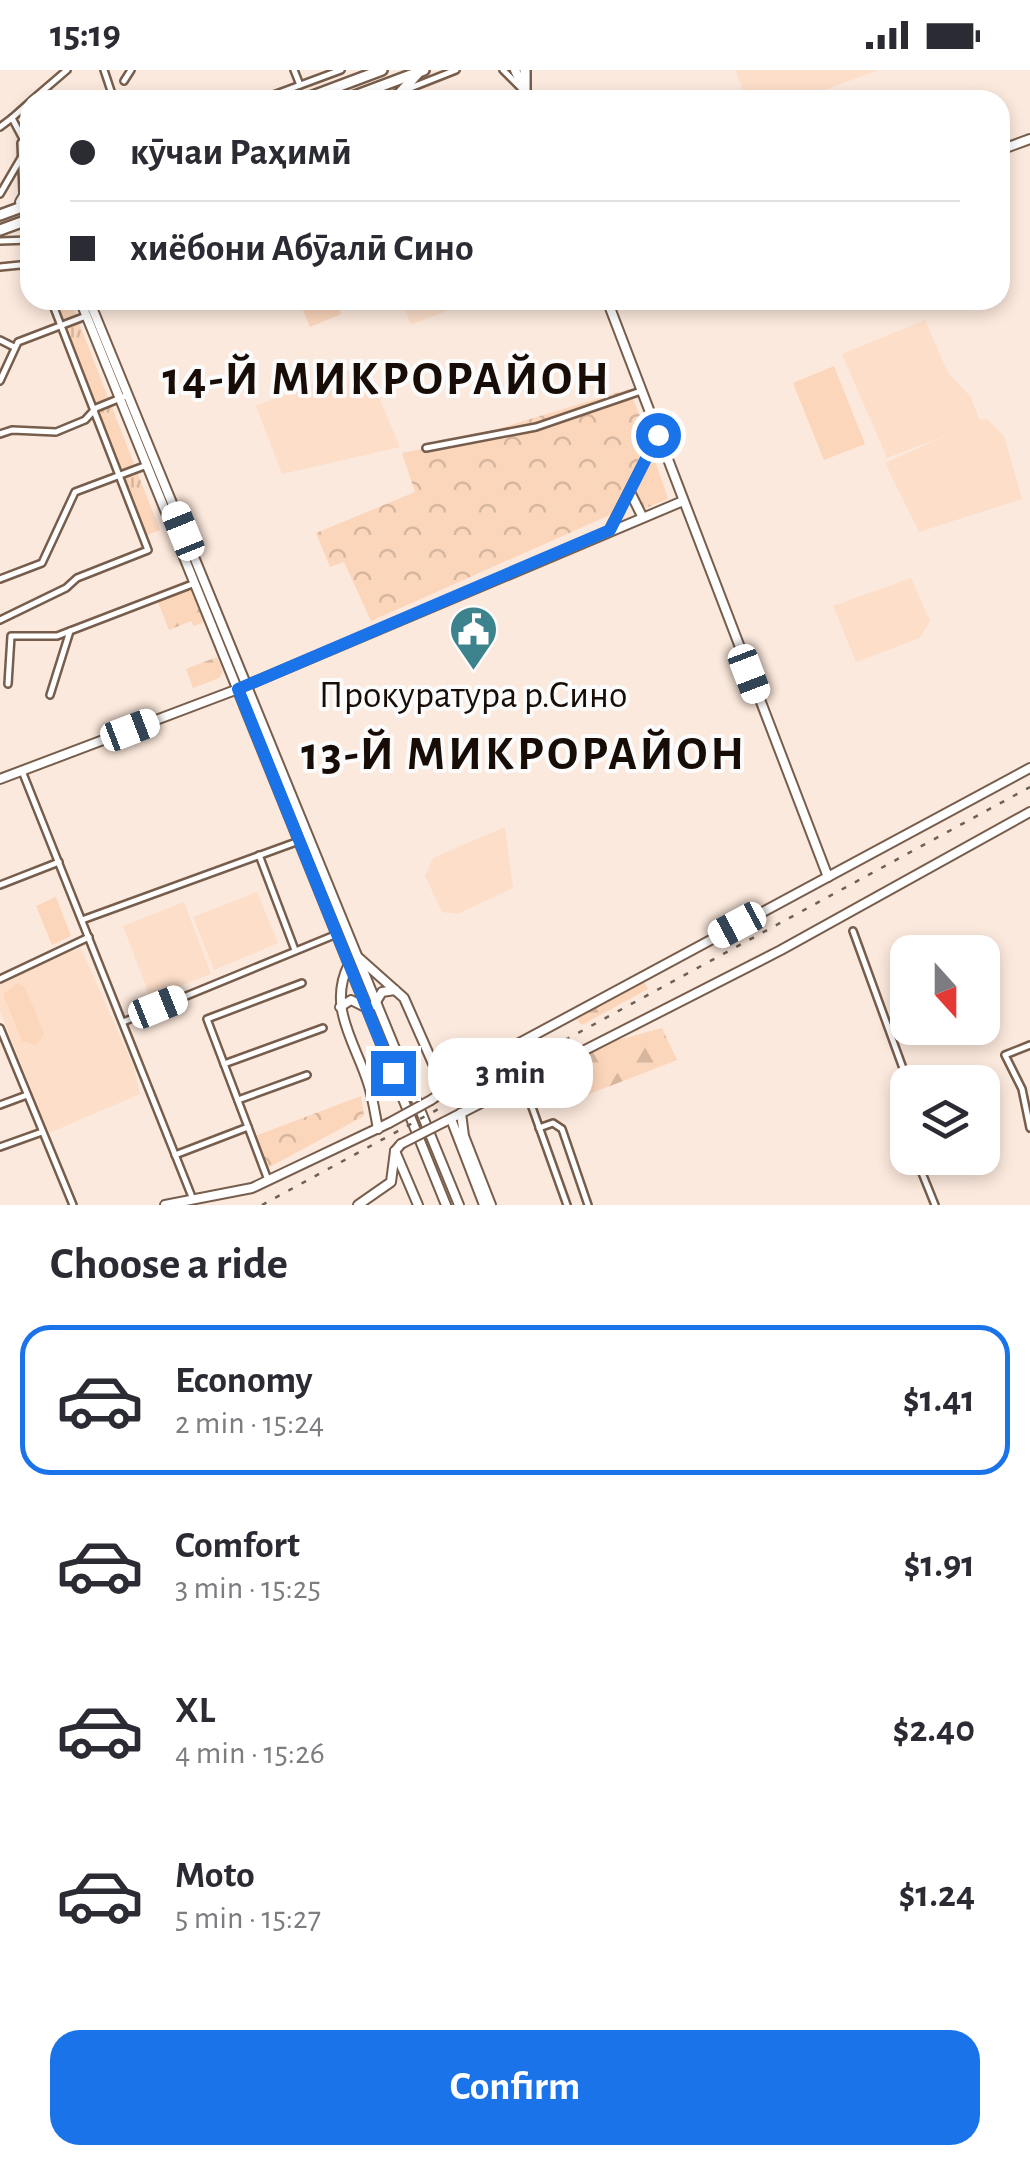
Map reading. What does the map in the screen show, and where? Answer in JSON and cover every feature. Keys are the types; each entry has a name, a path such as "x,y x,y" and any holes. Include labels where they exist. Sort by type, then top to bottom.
{"main road":[{"path":"329,90 382,70"},
{"path":"404,90 421,71"},
{"path":"371,90 421,71"}],"street":[{"path":"44,90 67,70"},
{"path":"124,81 132,70"},
{"path":"294,70 300,85"},
{"path":"287,90 341,70"},
{"path":"409,90 456,70"},
{"path":"503,70 521,90"},
{"path":"0,127 20,111"},
{"path":"12,118 20,138"},
{"path":"0,194 20,159"},
{"path":"0,620 77,578 146,552 54,310"},
{"path":"84,310 124,397 356,955 370,1006 446,1205"},
{"path":"94,310 147,466 194,583 242,687 349,964 459,1205"},
{"path":"610,310 828,876"},
{"path":"0,380 14,347 86,316"},
{"path":"0,340 14,347"},
{"path":"426,448 536,428 641,391"},
{"path":"0,434 12,430 56,432 124,397"},
{"path":"610,530 658,435"},
{"path":"0,579 42,563 76,492 147,466"},
{"path":"630,492 642,516"},
{"path":"0,779 344,647 683,500"},
{"path":"8,684 11,636 57,636 194,583"},
{"path":"50,695 70,631"},
{"path":"164,1204 234,1193 378,1130 446,1091 499,1054 1030,768"},
{"path":"22,771 192,1197"},
{"path":"358,1205 391,1182 398,1147 781,950 1030,812"},
{"path":"82,920 300,840"},
{"path":"259,855 295,950"},
{"path":"0,885 59,862"},
{"path":"853,931 902,1065"},
{"path":"123,1022 337,934"},
{"path":"0,979 89,937"},
{"path":"356,955 399,992 446,1091"},
{"path":"349,964 339,990 340,1007 369,1085 378,1130"},
{"path":"268,1180 208,1019 302,982"},
{"path":"370,1006 382,992 399,992"},
{"path":"340,1007 352,1000 370,1006"},
{"path":"0,1028 73,1205"},
{"path":"224,1064 322,1028"},
{"path":"1030,1044 1005,1055 1022,1088 1030,1128"},
{"path":"238,1100 306,1075"},
{"path":"523,1082 567,1205"},
{"path":"0,1104 27,1095"},
{"path":"461,1113 464,1136 488,1205"},
{"path":"448,1120 488,1205"},
{"path":"539,1128 553,1123 562,1129 588,1205"},
{"path":"175,1155 248,1127"},
{"path":"0,1147 42,1132"},
{"path":"398,1147 415,1205"},
{"path":"394,1165 415,1205"},
{"path":"923,1175 934,1205"},
{"path":"391,1182 405,1186"}],"shaded area":[{"path":"735,70 878,70 824,90 743,90"},
{"path":"405,310 449,310 411,325"},
{"path":"925,320 948,373 970,396 980,420 986,418 1004,436 1022,499 919,532 885,463 949,434 887,458 842,354"},
{"path":"365,364 400,447 282,474 256,406"},
{"path":"911,578 930,621 920,638 856,662 833,606"},
{"path":"505,827 513,888 457,914 442,912 425,876 433,858"},
{"path":"257,892 278,943 214,970 193,917"},
{"path":"184,902 211,974 150,997 123,926"},
{"path":"81,948 134,1068 140,1094 49,1133 0,1011 0,982"}],"green space":[{"path":"58,310 74,310 160,530 145,536"},
{"path":"303,310 339,310 341,314 310,327"},
{"path":"834,366 865,444 824,460 793,383"},
{"path":"629,389 649,438 610,515 371,621 344,562 330,567 316,533 415,492 402,453 455,442"},
{"path":"654,457 668,499 641,510 634,496"},
{"path":"190,587 204,622 194,626 191,621 169,630 157,600"},
{"path":"217,657 223,672 219,678 193,688 186,669"},
{"path":"56,897 71,936 52,945 36,906"},
{"path":"644,981 648,989 582,1025 576,1019"},
{"path":"18,983 25,987 44,1034 36,1045 22,1041 3,994"},
{"path":"662,1028 677,1060 587,1095 575,1061 618,1040"},
{"path":"361,1096 364,1116 268,1168 255,1136"}],"railway":[{"path":"262,1205 1030,787"}],"place":[{"name":"Прокуратура р.Сино","path":"473,672"}],"district":[{"name":"14-Й МИКРОРАЙОН","path":"387,380"},
{"name":"13-Й МИКРОРАЙОН","path":"524,755"}],"route":[{"path":"393,1073 238,689 610,530 658,435"}]}
